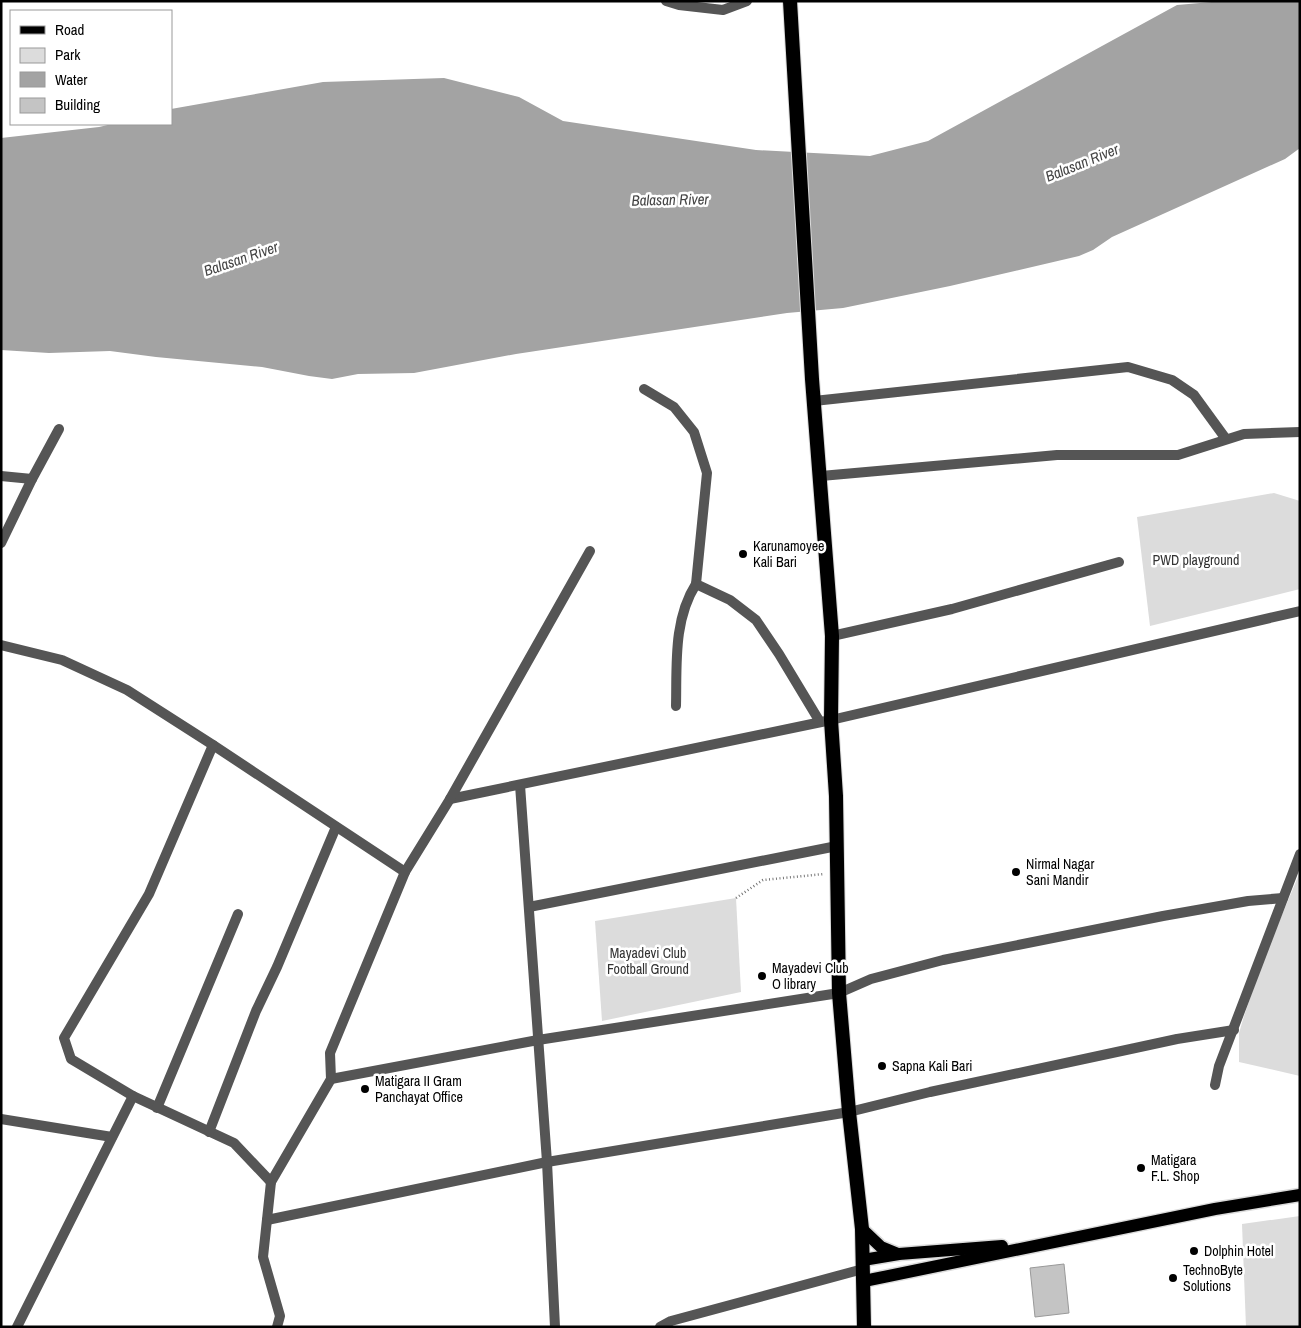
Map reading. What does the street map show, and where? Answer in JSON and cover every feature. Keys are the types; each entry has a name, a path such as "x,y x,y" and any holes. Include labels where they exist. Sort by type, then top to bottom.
{"highway":[{"path":"790,1 812,379 832,636 825,721 836,796 839,993 849,1112 862,1229 864,1327"}],"main road":[{"path":"863,1270 1060,1241 1215,1209 1300,1195"},
{"path":"862,1229 881,1247 899,1254"},
{"path":"863,1270 899,1254 1060,1241"}],"street":[{"path":"666,1 679,5 723,10 746,1"},
{"path":"814,401 1128,367 1172,380 1194,396 1226,439"},
{"path":"644,389 674,408 694,432 707,473 696,584 689,595 678,637 676,706"},
{"path":"1,543 32,479 60,429"},
{"path":"821,476 1057,455 1178,455 1244,434 1300,432"},
{"path":"1,476 32,479"},
{"path":"277,1327 280,1316 263,1257 271,1182 331,1079 330,1053 405,872 450,799 590,551"},
{"path":"832,636 952,609 1118,562"},
{"path":"696,584 730,600 756,620 825,721"},
{"path":"450,799 825,721 1300,611"},
{"path":"1,645 62,660 127,690 405,872"},
{"path":"213,745 149,894 64,1038 71,1059 133,1096 234,1143 271,1182"},
{"path":"520,784 547,1162 555,1327"},
{"path":"209,1132 256,1011 277,967 336,827"},
{"path":"529,907 836,846"},
{"path":"1215,1085 1220,1066 1300,854"},
{"path":"331,1079 538,1040 839,993 871,980 953,958 1182,913 1248,901 1283,898"},
{"path":"157,1108 238,914"},
{"path":"267,1220 547,1162 849,1112 930,1092 1177,1039 1234,1030"},
{"path":"17,1327 133,1096"},
{"path":"1,1119 112,1137"},
{"path":"660,1327 671,1322 863,1270"}],"path":[{"path":"736,898 763,880 838,872"}],"green space":[{"name":"PWD playground","path":"1274,493 1300,501 1300,589 1150,626 1137,517"},
{"path":"1300,872 1300,1076 1239,1062 1239,1033 1265,955"},
{"name":"Mayadevi Club Football Ground","path":"736,898 741,992 602,1021 595,921"},
{"path":"1300,1216 1300,1327 1246,1327 1242,1224"}],"water":[{"name":"Balasan River","path":"1223,1 1300,1 1300,148 1285,159 1112,237 1093,250 1079,256 950,286 843,308 787,313 516,354 414,373 358,374 332,379 262,367 110,351 49,353 1,350 1,138 108,125 172,125 172,109 323,82 444,78 519,97 563,121 756,150 870,156 928,141 1177,5"}],"building":[{"path":"1064,1264 1069,1313 1035,1317 1030,1268"}],"place":[{"name":"Karunamoyee Kali Bari","path":"743,554"},
{"name":"Nirmal Nagar Sani Mandir","path":"1016,872"},
{"name":"Mayadevi Club O library","path":"762,976"},
{"name":"Sapna Kali Bari","path":"882,1066"},
{"name":"Matigara II Gram Panchayat Office","path":"365,1089"},
{"name":"Matigara F.L. Shop","path":"1141,1168"},
{"name":"Dolphin Hotel","path":"1194,1251"},
{"name":"TechnoByte Solutions","path":"1173,1278"}]}
